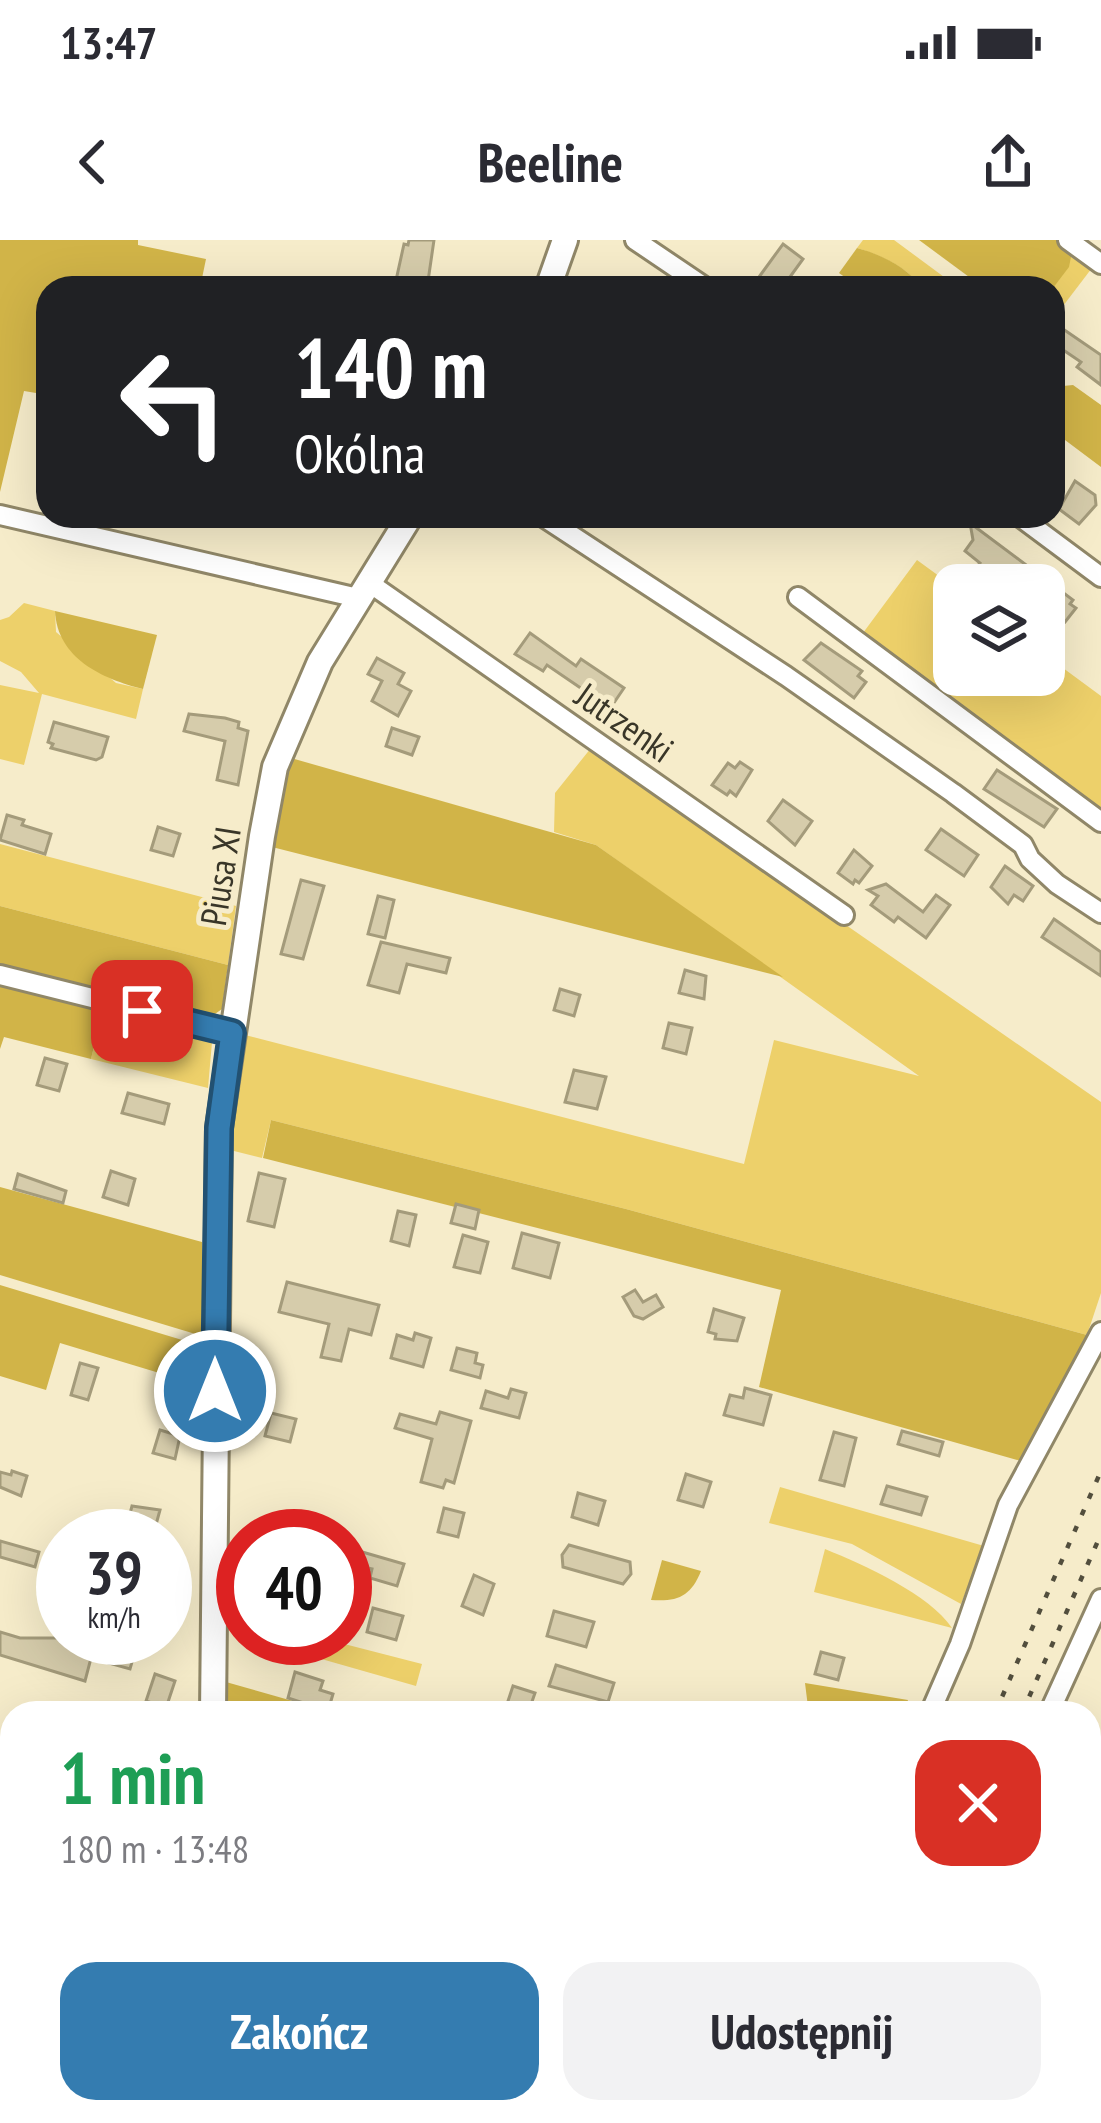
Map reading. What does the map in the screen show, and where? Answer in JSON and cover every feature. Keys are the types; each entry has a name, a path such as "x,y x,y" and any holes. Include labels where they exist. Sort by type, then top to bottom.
{"street":[{"path":"552,276 565,240"},
{"path":"635,240 688,276"},
{"path":"1068,240 1101,264"},
{"path":"0,515 36,522"},
{"path":"63,528 363,590"},
{"name":"Piusa XI","path":"213,1701 215,1240 219,1128 232,1033 275,767 320,662 402,528"},
{"path":"560,528 953,793 1023,845 1030,859 1058,884 1101,914"},
{"path":"1034,528 1101,578"},
{"name":"Jutrzenki","path":"363,590 844,916"},
{"path":"798,597 1101,821"},
{"path":"0,975 232,1033"},
{"path":"935,1701 1007,1505 1101,1332"},
{"path":"1054,1701 1101,1599"}],"shaded area":[{"path":"0,240 138,240 138,245 206,259 202,276 36,276 36,393 24,391 0,492"},
{"path":"863,240 894,240 943,276 911,276 857,248"},
{"path":"919,240 1056,240 1072,252 1062,276 968,276"},
{"path":"857,248 911,276 843,276 839,273"},
{"path":"1072,252 1095,264 1065,303 1065,276 1059,276"},
{"path":"1073,385 1101,405 1101,467 1065,440 1065,386"},
{"path":"917,560 933,572 933,690 860,637"},
{"path":"24,603 55,611 56,632 116,683 143,689 136,719 42,694 24,765 0,759 0,685 39,693 21,672 0,661 0,620"},
{"path":"55,611 157,635 143,689 84,664 64,642"},
{"path":"1065,669 1101,696 1101,812 941,696 1065,696"},
{"path":"591,748 1101,1102 1101,1293 1087,1335 626,1209 271,1120 262,1158 230,1150 245,1035 744,1164 774,1040 919,1076 596,845 554,832 555,793"},
{"path":"291,758 596,845 783,977 272,847"},
{"path":"0,844 236,906 228,965 0,906"},
{"path":"0,906 228,965 222,1009 205,1021 0,977"},
{"path":"0,982 103,1009 91,1059 4,1037 0,1049"},
{"path":"103,1009 212,1042 208,1088 91,1059"},
{"path":"271,1120 626,1209 1087,1335 1021,1461 759,1387 781,1290 263,1158"},
{"path":"0,1187 202,1242 202,1336 0,1275"},
{"path":"0,1285 202,1346 199,1385 60,1343 46,1390 0,1376"},
{"path":"780,1487 984,1546 961,1604 852,1544 769,1523"},
{"path":"825,1549 912,1592 952,1628 814,1592"},
{"path":"662,1560 701,1571 682,1596 651,1600"},
{"path":"372,1651 422,1664 416,1686 342,1665 372,1665"},
{"path":"226,1682 293,1701 226,1701"},
{"path":"805,1683 908,1700 908,1701 807,1701"}],"building":[{"path":"409,240 434,240 429,276 397,276 404,244"},
{"path":"783,244 803,259 791,276 760,276"},
{"path":"1065,330 1101,355 1101,385 1077,367 1081,362 1065,351"},
{"path":"1075,481 1095,495 1096,505 1079,524 1065,514 1065,498"},
{"path":"971,528 977,528 1025,564 979,564 965,551 973,540"},
{"path":"1065,594 1076,608 1065,622"},
{"path":"530,633 576,666 581,659 624,688 605,716 580,699 585,691 547,665 543,671 515,654"},
{"path":"821,643 862,671 858,676 866,682 854,698 804,660"},
{"path":"377,658 404,673 398,684 411,691 398,716 372,701 382,681 368,674"},
{"path":"189,714 239,722 238,728 248,731 238,785 217,780 225,741 184,731"},
{"path":"54,722 108,737 102,757 96,760 51,748 48,742"},
{"path":"392,728 419,737 412,755 386,746"},
{"path":"740,762 752,770 736,796 712,785 728,763 735,768"},
{"path":"997,770 1057,809 1044,827 984,789"},
{"path":"783,800 812,821 795,845 768,821"},
{"path":"7,815 51,834 45,854 0,840"},
{"path":"158,827 180,834 173,856 151,850"},
{"path":"941,829 978,855 964,876 926,850"},
{"path":"854,850 872,866 853,884 838,873"},
{"path":"1005,866 1033,886 1023,901 1014,895 1008,904 991,887"},
{"path":"301,880 324,886 303,959 281,954"},
{"path":"886,884 923,912 936,895 950,905 926,938 898,917 894,922 871,905 878,896 868,890"},
{"path":"378,896 394,900 385,938 368,934"},
{"path":"1054,919 1101,952 1101,976 1042,937"},
{"path":"381,942 450,958 446,973 407,964 399,993 368,985"},
{"path":"685,970 706,976 704,999 679,993"},
{"path":"560,989 580,995 574,1016 554,1010"},
{"path":"669,1023 692,1028 686,1054 663,1048"},
{"path":"45,1058 67,1064 59,1091 37,1085"},
{"path":"574,1070 606,1077 597,1109 565,1102"},
{"path":"128,1093 169,1104 164,1124 122,1113"},
{"path":"111,1171 135,1179 128,1205 103,1197"},
{"path":"259,1173 285,1179 274,1227 248,1221"},
{"path":"18,1174 66,1191 63,1203 14,1189"},
{"path":"456,1204 479,1210 475,1229 451,1223"},
{"path":"398,1211 416,1215 409,1246 391,1241"},
{"path":"522,1233 559,1243 550,1278 513,1268"},
{"path":"463,1235 488,1242 480,1273 454,1267"},
{"path":"287,1282 379,1305 371,1335 349,1329 341,1361 321,1357 329,1324 279,1312"},
{"path":"635,1290 643,1302 656,1295 663,1307 643,1319 634,1316 623,1297"},
{"path":"714,1309 744,1318 737,1341 715,1339 716,1334 708,1332"},
{"path":"415,1333 431,1338 423,1367 391,1358 397,1335 413,1340"},
{"path":"457,1348 477,1353 475,1363 483,1365 480,1378 451,1370"},
{"path":"80,1363 98,1368 88,1400 71,1395"},
{"path":"170,1377 190,1382 183,1409 162,1403"},
{"path":"745,1388 771,1395 763,1425 724,1415 730,1395 743,1398"},
{"path":"511,1389 526,1393 519,1418 481,1408 486,1391 508,1398"},
{"path":"440,1412 471,1421 454,1483 446,1480 443,1488 421,1482 432,1439 395,1428 400,1414 436,1424"},
{"path":"271,1413 296,1419 290,1442 265,1436"},
{"path":"160,1430 180,1436 175,1459 153,1453"},
{"path":"902,1431 943,1442 939,1456 898,1444"},
{"path":"834,1432 856,1438 844,1486 820,1480"},
{"path":"12,1471 27,1476 21,1496 0,1487 0,1472 11,1475"},
{"path":"686,1474 711,1482 703,1507 678,1500"},
{"path":"887,1486 927,1497 921,1515 881,1504"},
{"path":"578,1493 605,1501 598,1525 572,1517"},
{"path":"444,1508 464,1513 458,1537 438,1532"},
{"path":"0,1541 36,1551 36,1563 35,1567 0,1557"},
{"path":"569,1545 630,1562 631,1574 623,1584 563,1567 562,1555"},
{"path":"372,1555 404,1564 397,1586 372,1579"},
{"path":"474,1575 494,1584 483,1615 462,1606"},
{"path":"373,1608 403,1616 396,1640 372,1633"},
{"path":"554,1611 594,1622 586,1647 547,1636"},
{"path":"0,1632 36,1638 36,1665 89,1665 85,1681 0,1655"},
{"path":"821,1652 844,1658 838,1680 815,1674"},
{"path":"556,1665 614,1683 608,1701 549,1686"},
{"path":"295,1672 323,1681 320,1690 333,1694 331,1701 288,1698"},
{"path":"155,1674 175,1681 168,1701 146,1701"},
{"path":"513,1686 535,1693 532,1701 508,1701"}],"railway":[{"path":"1000,1701 1101,1471"},
{"path":"1027,1701 1101,1534"}],"route":[{"path":"142,1011 232,1033 219,1128 215,1391"}]}
